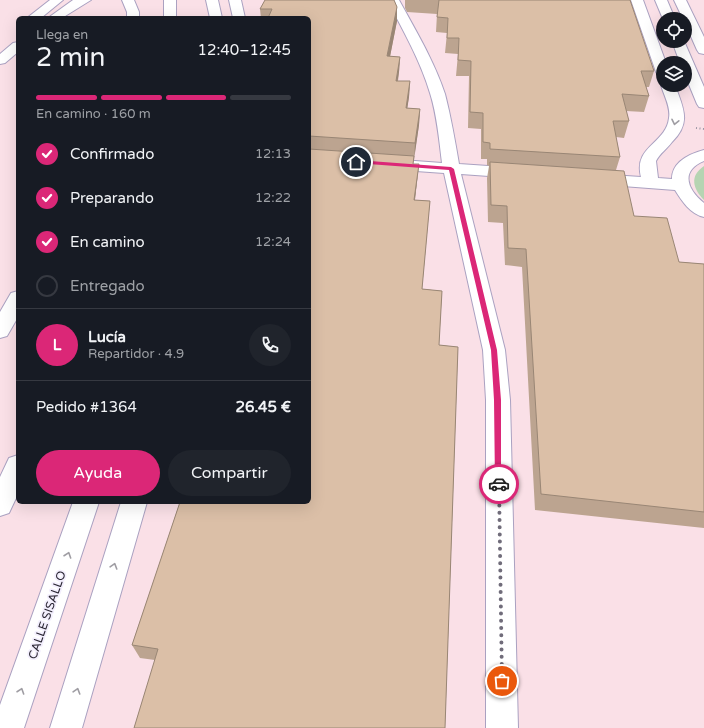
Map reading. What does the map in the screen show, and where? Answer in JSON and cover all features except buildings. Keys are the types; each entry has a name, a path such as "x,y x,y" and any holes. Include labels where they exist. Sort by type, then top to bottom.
{"street":[{"path":"36,16 57,0"},
{"path":"57,16 78,2 85,0"},
{"path":"128,0 133,16"},
{"path":"170,0 170,16"},
{"path":"212,0 216,16"},
{"path":"235,0 239,16"},
{"path":"393,0 432,76 443,116 451,169 494,350 498,400 502,728"},
{"path":"637,0 657,56"},
{"path":"661,0 666,12"},
{"path":"680,0 704,50"},
{"path":"0,60 16,48"},
{"path":"681,48 704,104"},
{"path":"651,183 647,168 648,162 669,137 674,129 677,118 670,92"},
{"path":"702,152 688,162 682,169 680,185 685,194 704,212"},
{"path":"372,163 530,174"},
{"path":"577,178 680,185"},
{"path":"0,331 16,302"},
{"path":"0,505 16,469"},
{"name":"CALLE SISALLO","path":"8,728 85,504"},
{"path":"66,728 133,504"}],"shaded area":[{"path":"0,0 704,0 704,728 0,728"}],"green space":[{"path":"704,166 704,200 697,191 694,183 696,174"}],"way so far":[{"path":"499,484 502,681"}],"route":[{"path":"356,162 451,169 494,350 498,400 499,484"}]}
